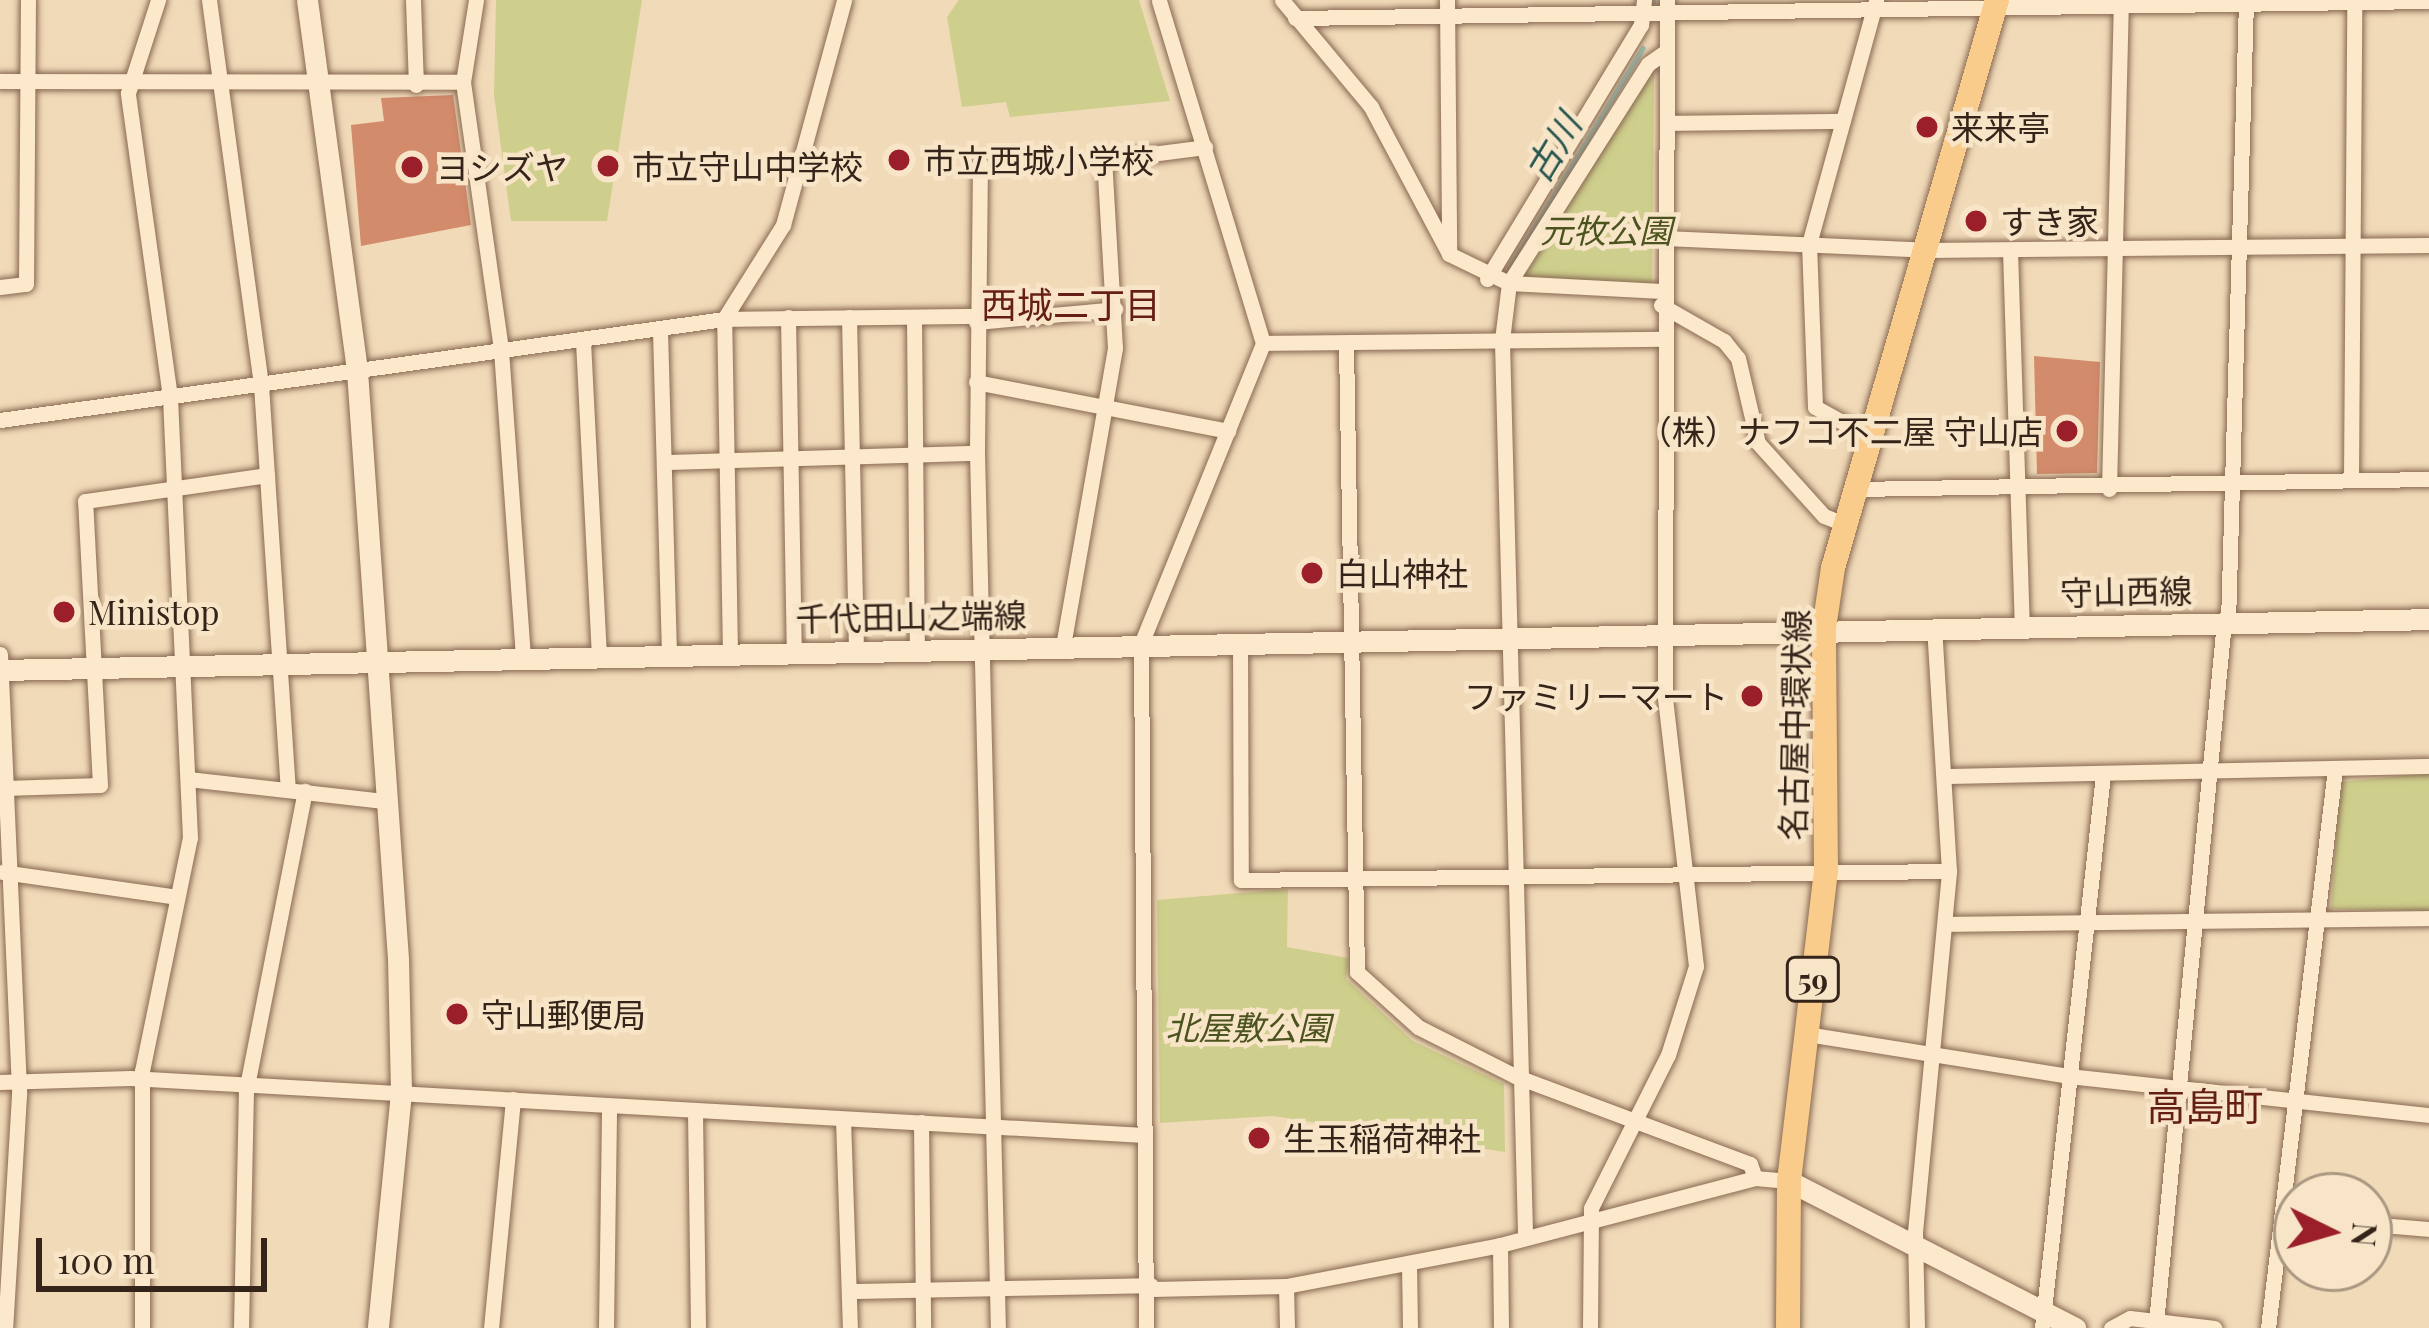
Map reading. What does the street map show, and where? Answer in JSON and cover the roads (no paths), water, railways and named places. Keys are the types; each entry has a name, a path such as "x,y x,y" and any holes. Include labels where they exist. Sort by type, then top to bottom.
{"main road":[{"name":"名古屋中環状線","path":"1789,1328 1789,1181 1826,870 1824,628 1846,524 1995,5"}],"street":[{"path":"0,287 26,284 28,0"},
{"path":"142,1328 143,1079 190,838 170,397 128,81 158,0"},
{"path":"209,0 261,385 280,663 296,790 246,1091 241,1328"},
{"path":"307,0 357,371 401,1092 378,1328"},
{"path":"413,0 416,85"},
{"path":"476,0 463,82 501,350 523,658"},
{"path":"730,653 724,319 783,225 844,0"},
{"path":"1146,1328 1151,1287 1144,1135 1141,644 1263,343 1160,0"},
{"path":"1282,0 1371,107 1449,254 1487,279 1509,284 1661,298 1724,341 1738,358 1758,443 1824,516 1846,524"},
{"path":"2156,1322 2216,771 2226,622 2246,0"},
{"path":"2350,480 2356,246 2354,0"},
{"path":"1294,18 1348,9 2429,1"},
{"path":"2109,489 2121,6"},
{"path":"1871,438 1815,407 1809,244 1874,7"},
{"path":"1487,279 1644,8"},
{"path":"1590,1328 1588,1220 1691,989 1687,872 1664,632 1659,339 1668,8"},
{"path":"1447,9 1449,254"},
{"path":"1525,1232 1515,1076 1517,875 1502,340 1509,284 1648,64 1665,52"},
{"path":"0,81 463,82"},
{"path":"1667,123 1843,121"},
{"path":"1063,646 1104,406 1115,309 1104,160 1205,147"},
{"path":"980,163 976,453 998,1328"},
{"path":"1665,238 1926,250 2429,245"},
{"path":"2010,250 2022,626"},
{"path":"0,420 724,319 976,319 1115,309"},
{"path":"788,317 794,652"},
{"path":"849,317 856,651"},
{"path":"914,317 917,649"},
{"path":"660,331 669,655"},
{"path":"1263,343 1659,339"},
{"path":"583,341 598,656"},
{"path":"1346,344 1361,877 1358,972 1418,1028 1515,1076 1750,1165 1755,1178"},
{"path":"976,382 1228,431"},
{"path":"667,461 976,453"},
{"path":"4,788 100,784 85,501 267,475"},
{"path":"1856,489 2231,487 2429,478"},
{"name":"守山西線","path":"1824,628 2429,619"},
{"path":"1917,1328 1915,1246 1949,872 1934,627"},
{"name":"千代田山之端線","path":"0,670 1824,628"},
{"path":"1240,642 1240,880 1949,872"},
{"path":"0,654 5,872 18,1082 4,1322"},
{"path":"1944,776 2429,766"},
{"path":"2291,1172 2293,1100 2335,769"},
{"path":"2042,1320 2103,775"},
{"path":"188,779 384,801"},
{"path":"5,872 177,897"},
{"path":"1946,924 2429,918"},
{"path":"1807,1034 2069,1076 2429,1114"},
{"path":"0,1082 143,1079 246,1091 401,1092 1144,1135"},
{"path":"491,1328 513,1100"},
{"path":"606,1328 609,1106"},
{"path":"695,1112 697,1328"},
{"path":"843,1119 850,1328"},
{"path":"921,1123 923,1328"},
{"path":"850,1291 997,1285 1286,1286 1500,1245 1525,1232 1755,1178 1789,1181 1915,1246 2042,1320 2075,1328"},
{"path":"2393,1226 2429,1229"},
{"path":"1500,1245 1502,1328"},
{"path":"1409,1264 1410,1328"},
{"path":"1286,1286 1287,1328"},
{"path":"2268,1328 2275,1292"},
{"path":"2111,1328 2130,1318 2214,1328"}],"waterway":[{"name":"古川","path":"1509,269 1643,48"}],"place":[{"name":"来来亭","path":"1927,127"},
{"name":"市立西城小学校","path":"899,160"},
{"name":"市立守山中学校","path":"608,166"},
{"name":"ヨシズヤ","path":"412,167"},
{"name":"すき家","path":"1976,221"},
{"name":"（株）ナフコ不二屋 守山店","path":"2067,431"},
{"name":"白山神社","path":"1312,573"},
{"name":"Ministop","path":"64,612"},
{"name":"ファミリーマート","path":"1752,696"},
{"name":"守山郵便局","path":"457,1014"},
{"name":"生玉稲荷神社","path":"1259,1138"}],"district":[{"name":"西城二丁目","path":"1071,304"},
{"name":"高島町","path":"2205,1105"}],"park label":[{"name":"元牧公園","path":"1606,230"},
{"name":"北屋敷公園","path":"1248,1027"}]}
